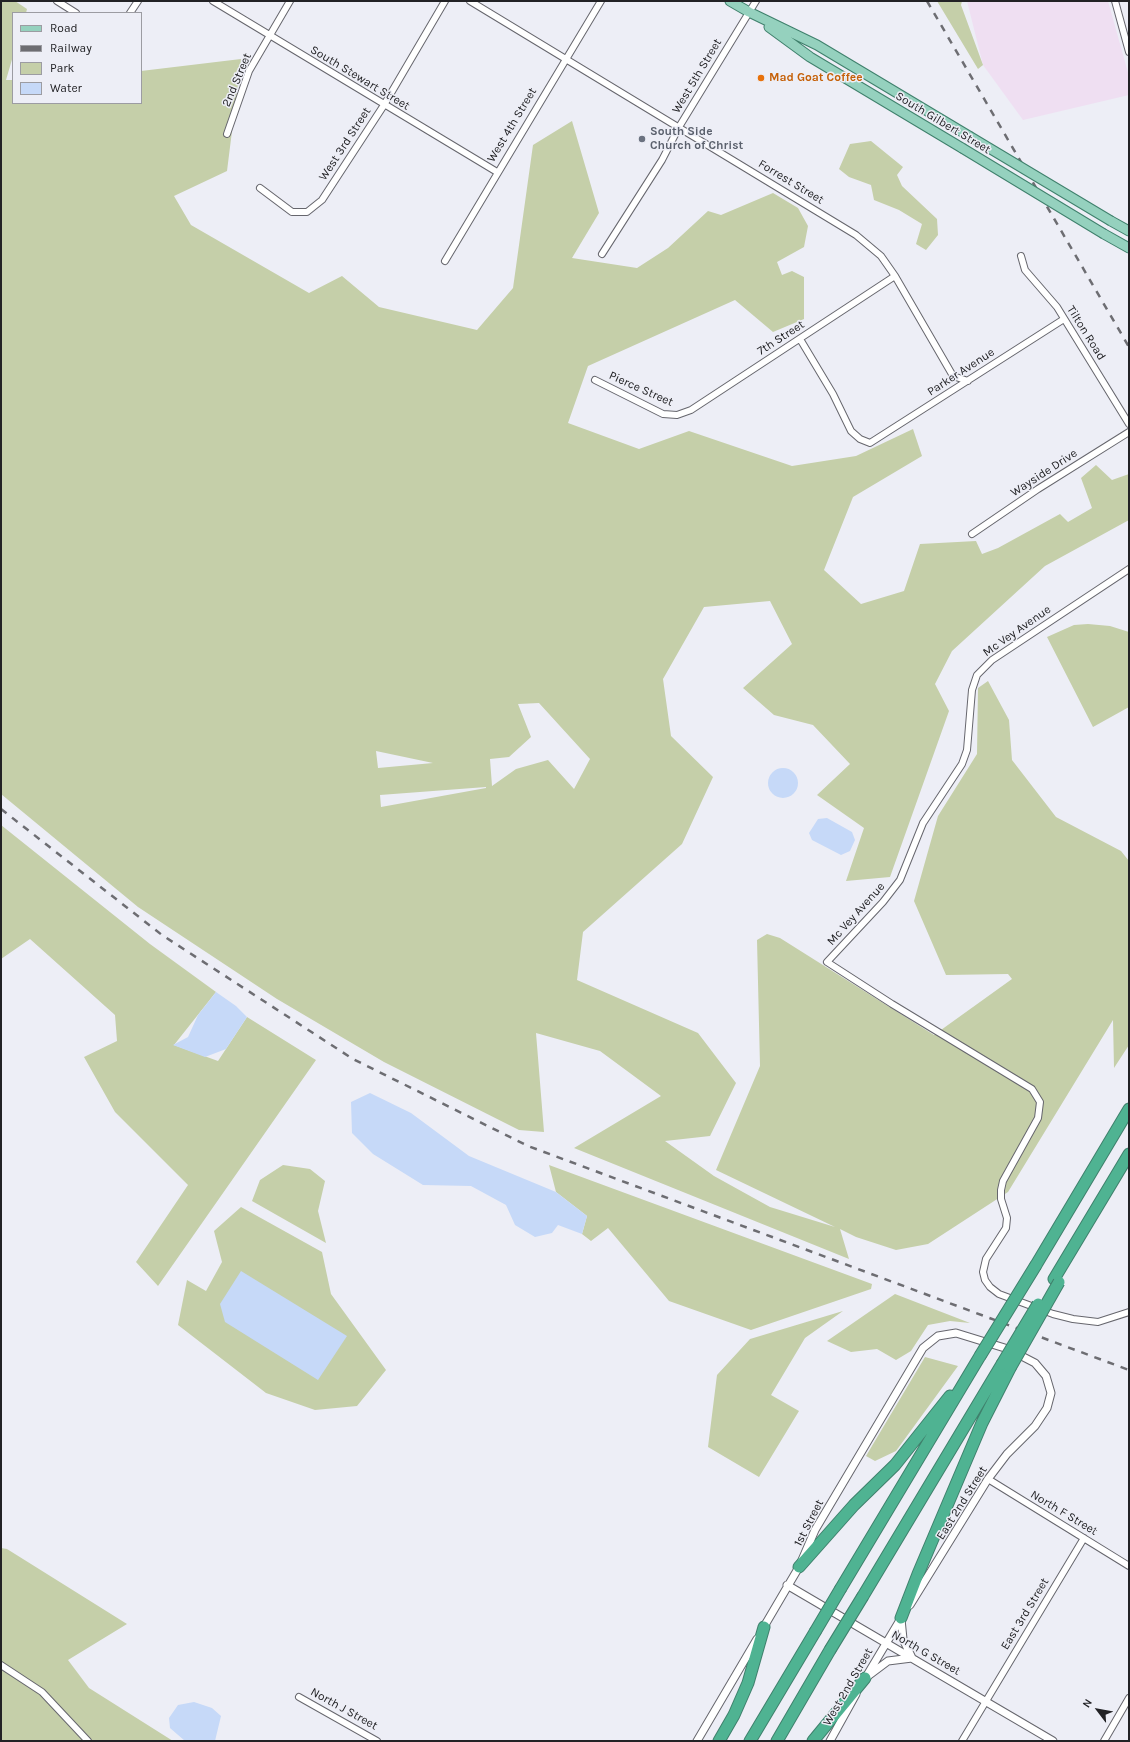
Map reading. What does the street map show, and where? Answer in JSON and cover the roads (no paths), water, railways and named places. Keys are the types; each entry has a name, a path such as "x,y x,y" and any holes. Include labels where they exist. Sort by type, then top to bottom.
{"highway":[{"path":"750,1741 1129,1108"},
{"path":"777,1741 830,1650 1006,1366 1129,1154"},
{"path":"901,1618 1006,1366"},
{"path":"800,1567 854,1505 896,1465 972,1370"},
{"path":"719,1741 734,1715 748,1683 764,1626"},
{"path":"813,1741 865,1678"}],"main road":[{"name":"South Gilbert Street","path":"730,1 749,12 817,45 1129,231"},
{"name":"South Gilbert Street","path":"749,12 810,57 1129,248"}],"street":[{"path":"57,1 74,12"},
{"path":"131,12 138,1"},
{"name":"South Stewart Street","path":"213,1 497,172"},
{"path":"269,36 290,1"},
{"name":"West 3rd Street","path":"260,188 292,212 307,212 322,200 384,105 445,1"},
{"name":"Forrest Street","path":"470,1 856,235 881,256 895,276 953,376 968,381"},
{"name":"West 4th Street","path":"445,262 497,172 601,1"},
{"name":"West 5th Street","path":"602,254 662,160 679,127 756,1"},
{"path":"1115,1 1129,52"},
{"name":"2nd Street","path":"227,134 249,72 269,36"},
{"name":"Tilton Road","path":"1021,256 1026,270 1057,307 1129,424"},
{"name":"7th Street","path":"678,415 691,410 895,276"},
{"name":"Parker Avenue","path":"800,339 834,394 851,431 860,439 870,443 1064,319"},
{"name":"Pierce Street","path":"595,380 663,414 678,415"},
{"name":"Wayside Drive","path":"972,534 1038,489 1129,432"},
{"name":"Mc Vey Avenue","path":"1129,569 992,660 977,675 972,690 967,750 962,764 923,823 900,880 883,902 827,962 892,1004 1032,1089 1040,1102 1038,1118 1003,1181 1001,1199 1006,1218 1006,1228 986,1259 983,1272 985,1280 999,1294 1053,1314 1073,1319 1098,1322 1129,1312"},
{"name":"East 2nd Street","path":"886,1644 988,1479 1007,1454 1035,1426 1047,1408 1051,1393 1046,1376 1035,1363 1008,1349 956,1333"},
{"name":"1st Street","path":"698,1741 787,1585 800,1567 815,1530 923,1348 938,1336 956,1333"},
{"name":"North F Street","path":"988,1479 1129,1566"},
{"name":"East 3rd Street","path":"986,1701 1084,1538"},
{"name":"North G Street","path":"787,1585 1053,1741"},
{"path":"865,1678 888,1661 912,1658 903,1639 901,1618"},
{"name":"West 2nd Street","path":"830,1741 886,1644"},
{"path":"1,1665 42,1692 88,1741"},
{"name":"North J Street","path":"299,1697 377,1741"},
{"path":"1104,1741 1129,1698"},
{"path":"962,1741 986,1701"}],"water":[{"path":"783,768 794,772 798,783 794,794 783,798 772,794 768,783 772,772"},
{"path":"827,818 852,832 855,840 850,851 841,855 812,840 809,833 818,819"},
{"path":"216,992 236,1006 247,1017 226,1049 205,1057 173,1045 188,1037 198,1015"},
{"path":"370,1093 411,1113 469,1156 556,1192 587,1216 582,1234 558,1225 552,1233 535,1237 515,1225 506,1205 471,1186 423,1185 373,1154 352,1133 351,1102"},
{"path":"241,1271 347,1336 318,1380 225,1322 220,1304"},
{"path":"194,1702 212,1708 221,1716 215,1741 185,1741 170,1728 169,1718 178,1705"}],"railway":[{"path":"927,1 1129,347"},
{"path":"1,809 162,935 353,1059 528,1146 1129,1370"}],"place":[{"name":"Mad Goat Coffee","path":"761,78"},
{"name":"South Side Church of Christ","path":"642,139"}]}
